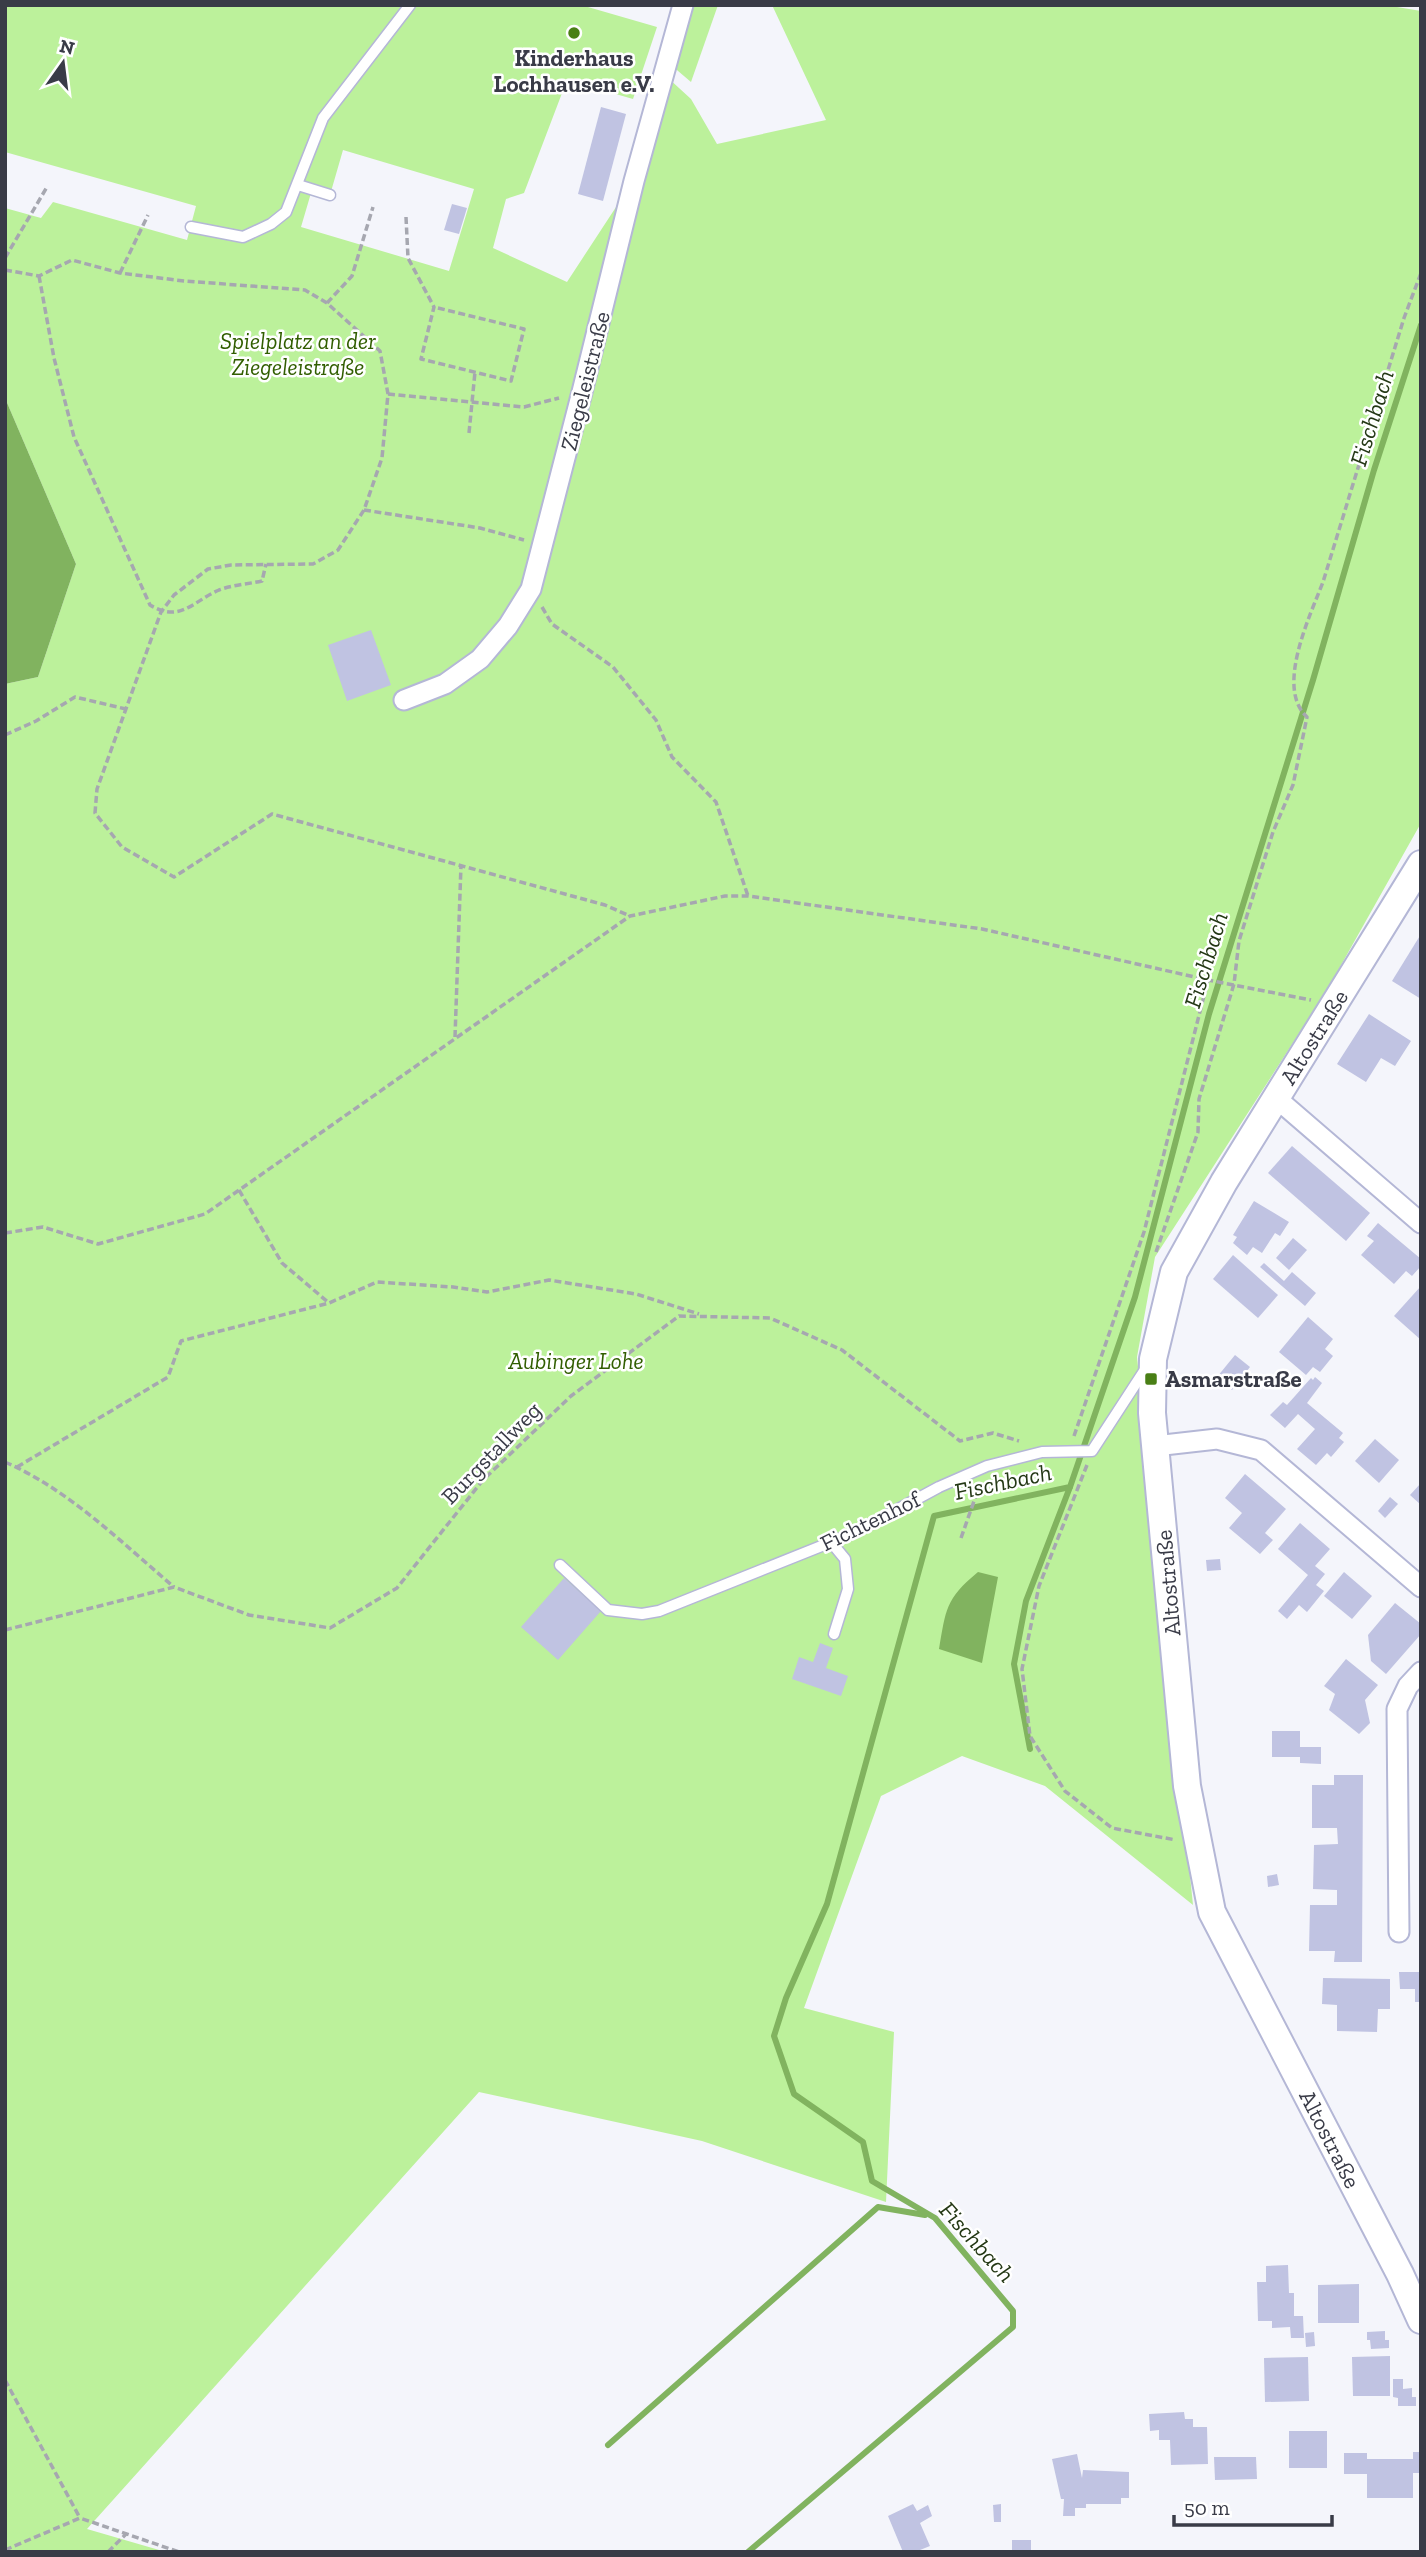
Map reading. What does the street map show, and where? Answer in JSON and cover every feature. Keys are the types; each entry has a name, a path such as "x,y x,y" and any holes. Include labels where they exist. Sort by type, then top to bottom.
{"main road":[{"name":"Altostraße","path":"1421,864 1224,1182 1174,1272 1153,1359 1151,1390 1187,1786 1212,1912 1400,2274 1421,2320"}],"street":[{"name":"Ziegeleistraße","path":"404,700 445,684 480,659 508,626 531,589 634,181 683,5"},
{"path":"1276,1098 1421,1223"},
{"path":"1155,1446 1217,1439 1261,1450 1421,1587"},
{"path":"1399,1932 1397,1709 1408,1686 1421,1672"}],"lane":[{"path":"191,227 243,237 271,224 286,212 323,118 410,5"},
{"path":"298,185 330,195"},
{"path":"1092,1451 1153,1359"},
{"name":"Fichtenhof","path":"560,1565 608,1610 642,1614 659,1611 854,1533 939,1487 987,1466 1042,1452 1092,1451"},
{"path":"831,1542 845,1559 848,1589 834,1634"}],"path":[{"path":"5,258 47,187"},
{"path":"327,303 352,276 373,207"},
{"path":"120,272 148,215"},
{"path":"406,217 408,258 434,307 421,359 511,381 524,329 434,307"},
{"path":"5,270 39,276 72,260 120,272 218,284 305,290 327,303 380,351 388,394 382,458 364,510 338,550 313,564 231,565 208,569 174,595 161,612 97,789 95,813 122,847 174,877 272,814 605,905 630,916"},
{"path":"1154,1260 1198,1132 1199,1100 1233,984 1239,941 1273,832 1293,785 1307,717 1297,708 1292,679 1309,617 1323,582 1404,318 1421,273"},
{"path":"39,276 54,358 74,437 150,605 161,612 173,614 220,590 262,581 266,564"},
{"path":"469,433 475,372"},
{"path":"388,394 524,407 582,392"},
{"path":"364,510 480,528 542,546"},
{"path":"531,589 552,624 613,667 656,720 672,757 716,802 748,897"},
{"path":"5,735 36,721 75,697 126,709"},
{"path":"455,1037 461,865"},
{"path":"5,1233 43,1227 98,1244 205,1214 630,916 725,895 982,929 1334,1005"},
{"path":"1068,1451 1144,1232 1209,980"},
{"path":"239,1190 282,1263 329,1303"},
{"path":"17,1467 168,1377 181,1341 329,1303 377,1282 487,1292 549,1280 636,1294 705,1317"},
{"name":"Burgstallweg","path":"174,1587 249,1615 330,1628 397,1588 483,1480 571,1396 679,1316 770,1318 842,1350 960,1441 993,1433 1030,1444"},
{"path":"1092,1451 1039,1586 1023,1669 1030,1736 1065,1791 1112,1828 1198,1845"},
{"path":"5,1462 37,1476 100,1524 174,1587"},
{"path":"961,1538 977,1493"},
{"path":"5,1630 174,1587"},
{"path":"5,2381 80,2518 180,2552"},
{"path":"5,2550 80,2518"},
{"path":"108,2552 126,2534"}],"green space":[{"name":"Aubinger Lohe","path":"5,5 581,5 657,27 633,99 567,80 524,193 506,199 493,248 567,282 618,204 640,177 667,77 691,99 717,144 826,120 772,5 1385,5 1421,11 1421,823 1327,990 1155,1257 1137,1357 1193,1905 1045,1786 962,1756 881,1796 804,2008 894,2032 886,2202 702,2141 479,2092 87,2529 166,2552 5,2552 5,684 38,677 76,564 5,398 5,208 41,218 53,202 187,240 196,206 5,152","holes":["343,150 474,189 449,271 301,227 311,193 330,195"]},
{"path":"689,5 718,5 691,82 671,65"}],"shaded area":[{"path":"5,398 76,564 38,677 5,684"},
{"path":"978,1572 998,1577 982,1663 939,1649 943,1624 953,1598"}],"building":[{"path":"601,107 626,114 603,201 578,194"},
{"path":"452,204 467,208 459,234 444,230"},
{"path":"371,630 391,685 347,701 328,645"},
{"path":"1421,934 1421,999 1392,981"},
{"path":"1369,1014 1411,1041 1395,1066 1381,1058 1366,1082 1337,1064"},
{"path":"1292,1146 1370,1213 1346,1241 1268,1173"},
{"path":"1254,1201 1289,1222 1280,1236 1275,1233 1262,1253 1253,1247 1247,1255 1233,1243 1237,1237 1233,1235"},
{"path":"1378,1223 1421,1259 1421,1266 1412,1276 1406,1271 1394,1284 1361,1255 1374,1241 1367,1236"},
{"path":"1293,1238 1307,1250 1289,1270 1276,1258"},
{"path":"1233,1255 1278,1295 1258,1318 1213,1279"},
{"path":"1264,1263 1284,1281 1292,1272 1316,1293 1305,1306 1260,1267"},
{"path":"1421,1286 1421,1340 1394,1316"},
{"path":"1308,1317 1333,1339 1325,1349 1333,1356 1320,1372 1313,1367 1306,1375 1279,1352"},
{"path":"1235,1355 1250,1367 1232,1390 1217,1377"},
{"path":"1315,1377 1322,1383 1307,1403 1343,1433 1339,1438 1344,1442 1331,1457 1327,1453 1316,1465 1297,1449 1315,1429 1298,1414 1285,1428 1270,1415 1283,1402 1287,1405 1311,1378 1313,1380"},
{"path":"1375,1439 1399,1460 1379,1483 1355,1461"},
{"path":"1245,1474 1286,1509 1265,1533 1273,1540 1260,1554 1229,1528 1242,1513 1225,1498"},
{"path":"1421,1483 1421,1505 1410,1495"},
{"path":"1390,1497 1398,1504 1385,1518 1378,1511"},
{"path":"1300,1523 1330,1549 1315,1566 1325,1574 1316,1585 1324,1591 1307,1612 1299,1605 1287,1619 1278,1611 1308,1575 1278,1549"},
{"path":"1220,1559 1221,1570 1207,1571 1206,1560"},
{"path":"1344,1572 1372,1596 1352,1619 1324,1596"},
{"path":"564,1578 601,1611 558,1660 521,1627"},
{"path":"1395,1603 1421,1624 1421,1634 1386,1674 1371,1661 1368,1635"},
{"path":"820,1643 833,1648 826,1668 848,1676 841,1696 792,1679 799,1657 813,1662"},
{"path":"1346,1659 1378,1685 1365,1700 1370,1723 1359,1734 1329,1710 1335,1694 1324,1686"},
{"path":"1272,1731 1300,1731 1300,1747 1321,1747 1321,1764 1300,1763 1300,1757 1272,1757"},
{"path":"1334,1775 1363,1775 1362,1962 1334,1962 1335,1951 1309,1951 1310,1905 1337,1905 1337,1890 1313,1889 1314,1845 1338,1844 1337,1828 1312,1828 1312,1785 1334,1785"},
{"path":"1277,1874 1279,1885 1268,1887 1267,1876"},
{"path":"1399,1972 1421,1972 1421,2002 1415,2002 1415,1989 1400,1989"},
{"path":"1323,1978 1390,1979 1390,2009 1378,2009 1377,2032 1337,2031 1337,2005 1322,2004"},
{"path":"1288,2265 1289,2293 1294,2293 1294,2316 1303,2316 1304,2338 1291,2338 1290,2327 1272,2328 1272,2321 1258,2321 1257,2282 1266,2282 1266,2266"},
{"path":"1359,2284 1359,2323 1318,2323 1318,2285"},
{"path":"1385,2331 1389,2348 1371,2349 1367,2332"},
{"path":"1314,2332 1315,2346 1306,2347 1305,2333"},
{"path":"1390,2356 1390,2396 1353,2396 1352,2357"},
{"path":"1308,2357 1309,2401 1265,2402 1264,2358"},
{"path":"1393,2379 1403,2379 1403,2389 1412,2388 1416,2406 1398,2406 1398,2398 1393,2397"},
{"path":"1184,2412 1185,2419 1193,2419 1193,2427 1207,2427 1208,2464 1171,2465 1170,2440 1159,2440 1159,2430 1150,2431 1149,2414"},
{"path":"1289,2431 1327,2431 1327,2468 1289,2468"},
{"path":"1413,2452 1421,2452 1421,2473 1413,2473 1413,2498 1367,2498 1367,2474 1344,2474 1344,2453 1367,2453 1367,2459 1413,2459"},
{"path":"1077,2454 1082,2478 1083,2470 1129,2472 1129,2498 1121,2498 1121,2504 1086,2504 1086,2508 1075,2508 1075,2516 1063,2516 1064,2499 1061,2499 1052,2459"},
{"path":"1214,2457 1256,2457 1257,2479 1215,2480"},
{"path":"913,2504 917,2511 928,2505 932,2516 920,2523 930,2546 915,2552 903,2552 888,2516"},
{"path":"1001,2504 1001,2522 994,2522 993,2505"},
{"path":"1012,2540 1031,2540 1031,2552 1012,2552"}],"waterway":[{"name":"Fischbach","path":"748,2552 1013,2327 1013,2311 935,2218 872,2181 863,2142 794,2094 774,2036 786,1998 827,1904 934,1516 1070,1487 1135,1297 1209,1014 1313,680 1374,470 1421,325"},
{"path":"1030,1749 1014,1664 1026,1601 1070,1487"},
{"path":"608,2445 878,2207 925,2215"}],"place":[{"name":"Kinderhaus Lochhausen e.V.","path":"574,33"},
{"name":"Asmarstraße","path":"1151,1379"}],"park label":[{"name":"Spielplatz an der Ziegeleistraße","path":"298,354"}]}
